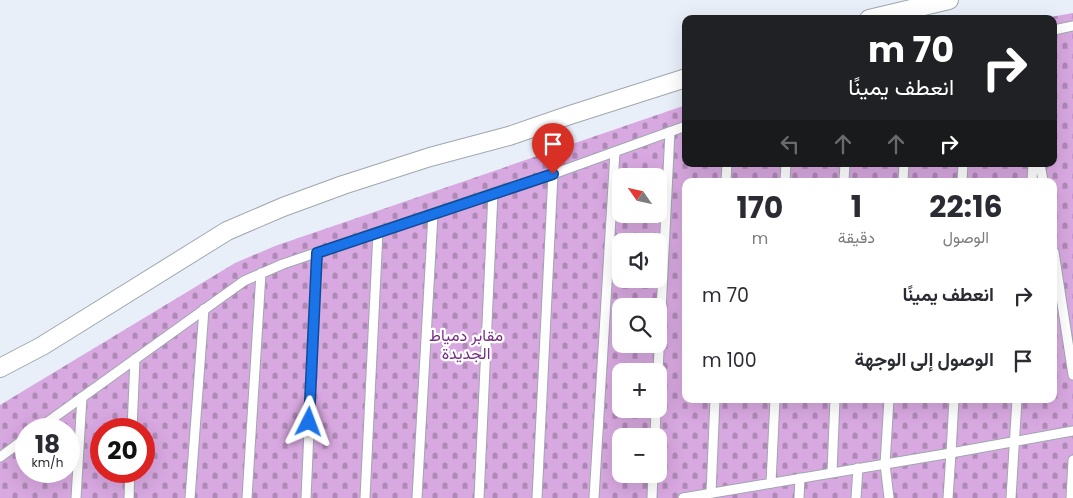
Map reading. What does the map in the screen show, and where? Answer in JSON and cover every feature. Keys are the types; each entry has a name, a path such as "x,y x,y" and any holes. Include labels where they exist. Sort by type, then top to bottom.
{"street":[{"path":"886,15 949,0"},
{"path":"0,368 50,340 227,231 260,216 312,196 421,160 509,136 682,79"}],"lane":[{"path":"1057,29 1073,26"},
{"path":"53,418 244,281 261,273 553,174 682,128"},
{"path":"658,363 670,132"},
{"path":"594,498 615,152"},
{"path":"537,498 553,174"},
{"path":"479,498 493,193"},
{"path":"417,498 433,214"},
{"path":"365,498 378,232"},
{"path":"306,498 317,253"},
{"path":"1057,271 1073,375"},
{"path":"247,498 261,273"},
{"path":"190,498 204,309"},
{"path":"132,418 135,359"},
{"path":"76,498 82,397"},
{"path":"711,493 716,403"},
{"path":"771,483 775,403"},
{"path":"832,472 835,403"},
{"path":"889,403 884,464 890,498"},
{"path":"948,498 954,403"},
{"path":"1010,498 1017,403"},
{"path":"683,498 1073,431"},
{"path":"0,457 15,446"},
{"path":"1071,498 1073,460"},
{"path":"856,498 858,468"},
{"path":"798,498 800,478"},
{"path":"129,498 130,483"},
{"path":"652,498 653,483"},
{"path":"742,488 742,498"}],"green space":[{"name":"مقابر دمياط الجديدة","path":"1073,13 1073,498 0,498 0,405 235,263 275,246 682,106 682,167 1057,167 1057,16"}],"route":[{"path":"309,422 317,253 553,174"}]}
